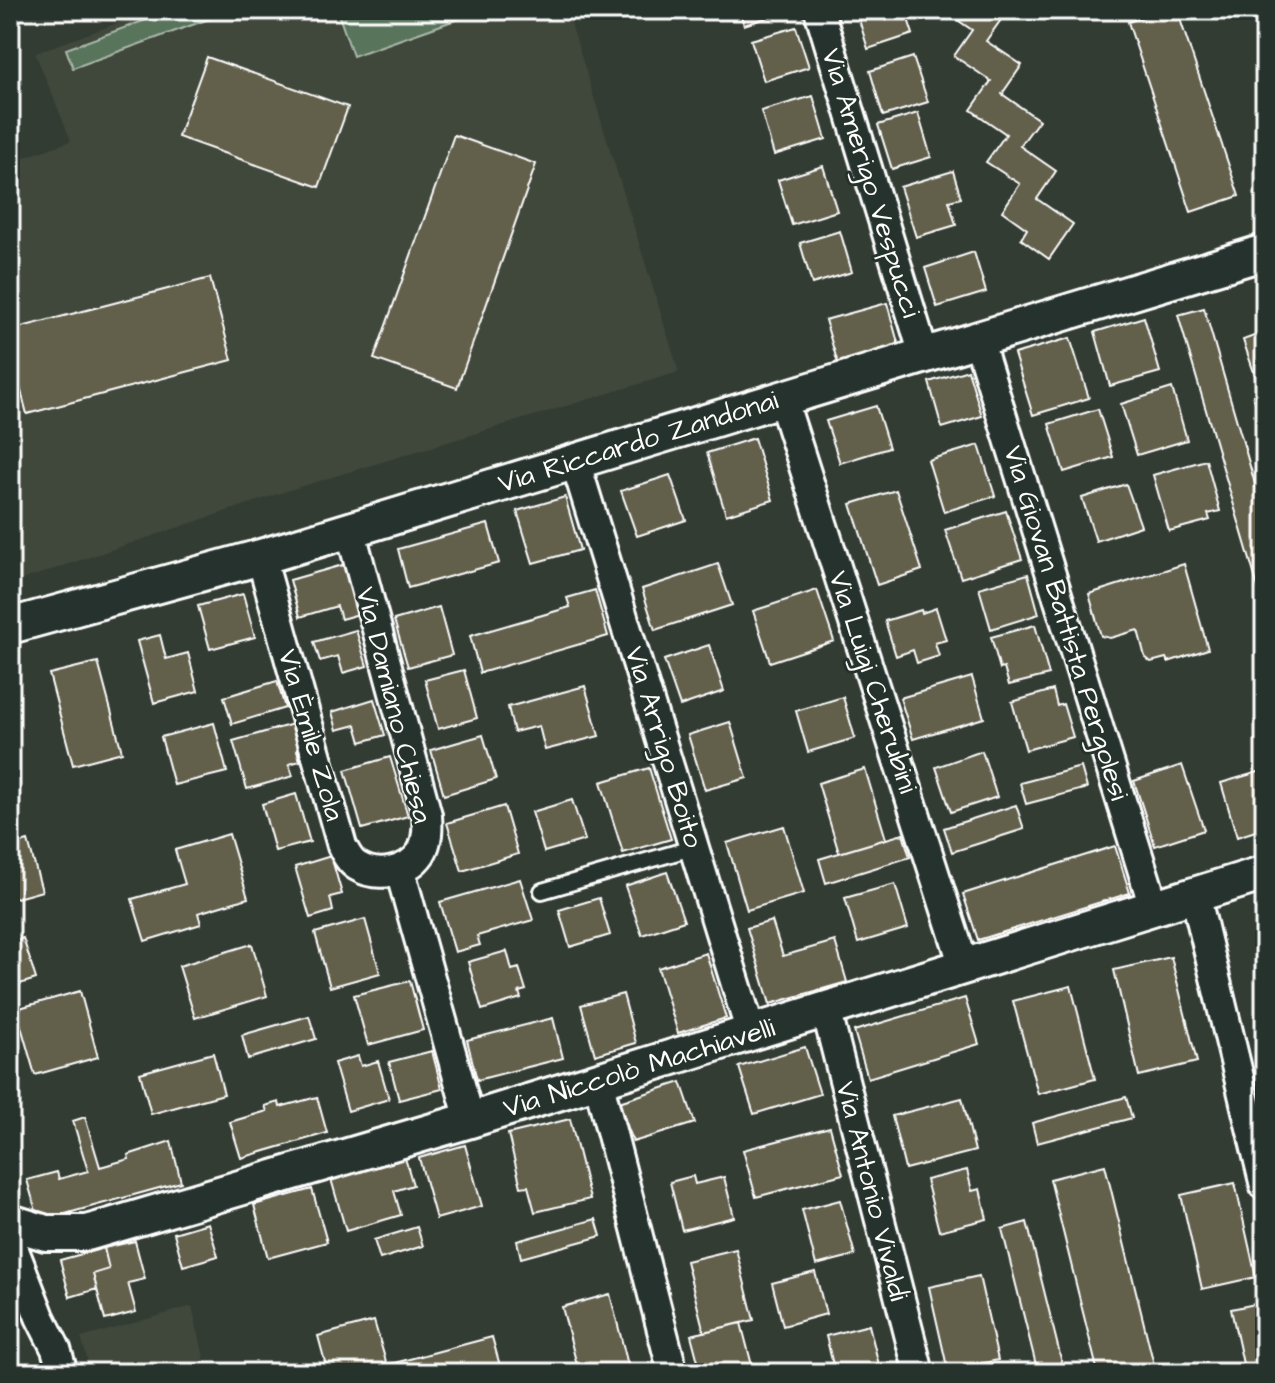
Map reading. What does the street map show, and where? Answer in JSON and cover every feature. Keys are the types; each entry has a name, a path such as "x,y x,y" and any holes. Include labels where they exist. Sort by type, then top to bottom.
{"street":[{"name":"Via Amerigo Vespucci","path":"819,10 924,355"},
{"name":"Via Riccardo Zandonai","path":"10,626 261,557 1265,252"},
{"name":"Via Giovan Battista Pergolesi","path":"978,339 1154,907"},
{"name":"Via Luigi Cherubini","path":"782,398 964,966"},
{"name":"Via Arrigo Boito","path":"575,461 751,1033"},
{"name":"Via Damiano Chiesa","path":"350,529 427,815 426,842 413,862 400,871"},
{"name":"Via Èmile Zola","path":"261,557 342,846 347,857 366,870 400,871"},
{"path":"400,871 470,1120"},
{"name":"Via Niccolò Machiavelli","path":"11,1235 87,1233 470,1120 1265,873"},
{"path":"1195,894 1265,1186"},
{"name":"Via Antonio Vivaldi","path":"826,1009 919,1373"},
{"path":"598,1080 673,1373"},
{"path":"11,1235 63,1373"},
{"path":"10,1298 40,1317"}],"lane":[{"path":"542,891 695,847"}],"shaded area":[{"path":"153,10 567,10 679,372 293,489 10,584 10,162 71,141 35,53"},
{"path":"192,1306 208,1373 91,1373 81,1338"}],"green space":[{"path":"173,10 234,10 73,68 66,49"},
{"path":"337,10 462,10 464,17 353,56"}],"building":[{"path":"739,10 791,10 744,25"},
{"path":"856,10 905,10 913,34 868,49"},
{"path":"943,10 1000,10 1005,14 986,41 1022,65 1002,94 1039,120 1020,146 1056,171 1037,199 1073,224 1049,259 1021,239 1027,229 1002,211 1020,184 986,162 1006,134 971,110 991,81 954,56 972,30"},
{"path":"1164,10 1177,10 1239,196 1191,212 1128,22"},
{"path":"796,27 809,67 764,81 751,40"},
{"path":"207,57 348,107 319,187 178,137"},
{"path":"913,57 928,102 883,116 870,71"},
{"path":"813,96 826,139 774,155 761,111"},
{"path":"918,113 931,157 892,169 878,125"},
{"path":"454,135 536,164 457,388 374,359"},
{"path":"823,166 837,211 792,225 778,180"},
{"path":"953,171 961,198 949,201 956,225 916,237 900,187"},
{"path":"840,231 852,272 812,284 800,243"},
{"path":"974,252 986,292 937,307 925,268"},
{"path":"210,278 232,360 27,414 10,349 10,330"},
{"path":"887,303 900,350 839,367 825,320"},
{"path":"1204,308 1265,518 1265,611 1178,315"},
{"path":"1144,317 1160,372 1110,386 1095,332"},
{"path":"1265,332 1265,432 1253,395 1261,393 1243,340"},
{"path":"1070,338 1089,398 1033,415 1014,354"},
{"path":"968,370 982,416 942,428 929,382"},
{"path":"1172,388 1187,440 1137,455 1121,404"},
{"path":"876,406 889,448 840,463 826,421"},
{"path":"1098,409 1113,457 1064,472 1049,424"},
{"path":"754,438 773,500 726,515 707,453"},
{"path":"979,445 995,496 944,512 928,460"},
{"path":"1206,460 1220,511 1208,514 1210,520 1169,531 1153,475"},
{"path":"670,475 686,520 637,536 621,491"},
{"path":"1126,484 1141,526 1096,541 1082,498"},
{"path":"896,490 922,570 877,585 851,504"},
{"path":"565,497 580,550 533,563 517,511"},
{"path":"1006,511 1022,559 961,578 945,530"},
{"path":"488,524 499,563 408,588 398,549"},
{"path":"346,564 359,614 341,619 337,606 300,617 290,580"},
{"path":"718,564 732,605 655,630 642,589"},
{"path":"1184,564 1208,649 1168,662 1166,658 1151,662 1145,657 1138,630 1110,638 1101,636 1089,594"},
{"path":"1028,574 1039,614 991,629 979,588"},
{"path":"595,590 608,636 480,673 470,636 570,607 567,598"},
{"path":"817,590 834,641 770,662 753,611"},
{"path":"243,594 255,637 210,649 198,606"},
{"path":"439,607 452,655 408,667 394,620"},
{"path":"936,608 946,640 935,643 939,656 917,663 913,650 896,656 885,621"},
{"path":"1035,625 1049,675 1009,685 1004,668 1000,669 991,637"},
{"path":"356,630 367,666 343,673 338,656 320,661 314,642"},
{"path":"160,635 166,659 188,653 198,691 154,703 137,641"},
{"path":"709,645 724,691 680,706 664,660"},
{"path":"98,662 122,752 73,765 49,674"},
{"path":"464,670 477,718 438,729 425,680"},
{"path":"972,677 984,718 913,739 900,698"},
{"path":"277,681 285,708 232,724 224,697"},
{"path":"585,686 599,736 545,750 539,726 514,732 508,707"},
{"path":"1053,690 1057,706 1063,704 1073,737 1026,750 1012,702"},
{"path":"843,697 855,738 808,752 796,711"},
{"path":"374,699 385,735 361,742 356,725 337,730 332,712"},
{"path":"730,722 747,778 705,790 688,735"},
{"path":"214,723 227,772 174,785 161,737"},
{"path":"293,724 301,749 297,750 300,761 289,764 293,776 247,789 233,741"},
{"path":"483,735 496,779 444,795 431,750"},
{"path":"982,751 997,797 951,812 936,767"},
{"path":"390,757 408,816 362,829 345,770"},
{"path":"1182,765 1204,830 1155,846 1134,781"},
{"path":"1081,767 1087,788 1026,804 1020,783"},
{"path":"649,768 671,839 623,853 601,782"},
{"path":"865,769 886,839 839,853 818,783"},
{"path":"1265,770 1265,828 1237,837 1221,783"},
{"path":"296,794 310,842 275,851 262,804"},
{"path":"10,796 18,824 10,827"},
{"path":"572,800 585,840 544,852 532,812"},
{"path":"1016,805 1024,829 952,852 944,828"},
{"path":"504,806 518,854 462,871 447,823"},
{"path":"784,826 804,893 747,910 727,843"},
{"path":"229,834 248,898 198,913 201,924 145,941 132,899 185,884 175,850"},
{"path":"903,834 910,857 826,883 819,859"},
{"path":"28,841 42,891 10,900 10,846"},
{"path":"1115,846 1130,893 978,940 963,894"},
{"path":"331,856 342,894 330,897 333,911 310,918 295,867"},
{"path":"667,872 684,921 642,935 625,886"},
{"path":"520,879 533,920 477,936 480,945 455,952 440,902"},
{"path":"895,884 908,928 858,943 845,898"},
{"path":"599,898 610,935 570,947 559,910"},
{"path":"365,919 380,973 330,987 315,933"},
{"path":"772,921 783,956 835,941 847,982 770,1004 747,928"},
{"path":"23,938 36,979 10,987 10,942"},
{"path":"252,944 267,996 195,1018 179,966"},
{"path":"507,951 512,970 519,968 526,990 519,992 521,998 482,1010 468,962"},
{"path":"706,953 726,1018 678,1033 658,968"},
{"path":"1171,957 1197,1062 1139,1076 1114,970"},
{"path":"410,981 423,1030 368,1045 354,995"},
{"path":"1071,986 1095,1079 1038,1094 1013,1001"},
{"path":"80,991 98,1057 35,1075 16,1009"},
{"path":"623,994 636,1043 595,1055 581,1005"},
{"path":"965,998 979,1044 868,1078 854,1031"},
{"path":"309,1016 316,1039 248,1059 242,1035"},
{"path":"553,1018 563,1058 477,1080 467,1040"},
{"path":"805,1047 820,1094 754,1114 739,1067"},
{"path":"432,1051 442,1089 399,1100 389,1062"},
{"path":"213,1053 224,1094 151,1114 140,1073"},
{"path":"358,1056 361,1066 378,1061 389,1099 348,1111 334,1063"},
{"path":"681,1082 695,1123 633,1142 619,1102"},
{"path":"317,1097 327,1133 241,1158 230,1122 267,1111 265,1106 279,1102 280,1107"},
{"path":"1126,1097 1132,1118 1037,1143 1032,1123"},
{"path":"962,1098 975,1151 905,1169 892,1116"},
{"path":"85,1117 100,1167 129,1159 128,1155 171,1141 181,1182 54,1217 36,1211 27,1180 57,1172 59,1179 88,1171 73,1121"},
{"path":"570,1119 590,1199 535,1212 528,1186 521,1187 508,1134"},
{"path":"830,1127 843,1174 756,1197 743,1150"},
{"path":"465,1145 482,1206 436,1219 419,1158"},
{"path":"405,1158 413,1185 394,1191 401,1215 346,1231 331,1179"},
{"path":"1105,1165 1156,1373 1098,1373 1050,1179"},
{"path":"967,1170 972,1191 980,1189 987,1219 939,1231 926,1180"},
{"path":"693,1176 695,1184 724,1177 734,1217 682,1230 670,1182"},
{"path":"1235,1183 1256,1277 1202,1289 1181,1195"},
{"path":"312,1189 327,1242 268,1258 254,1205"},
{"path":"840,1200 855,1255 816,1265 802,1210"},
{"path":"596,1219 601,1236 521,1258 517,1241"},
{"path":"1027,1222 1063,1367 1040,1373 1002,1229"},
{"path":"208,1223 218,1256 183,1266 174,1233"},
{"path":"417,1227 423,1246 380,1259 374,1240"},
{"path":"135,1241 145,1279 128,1283 136,1312 105,1320 93,1274 109,1269 104,1248"},
{"path":"104,1248 109,1269 93,1274 97,1289 70,1297 60,1260"},
{"path":"736,1249 754,1320 704,1332 686,1261"},
{"path":"815,1272 826,1314 783,1326 772,1283"},
{"path":"979,1276 998,1360 948,1371 929,1287"},
{"path":"610,1294 630,1373 579,1373 562,1307"},
{"path":"1265,1302 1265,1373 1245,1373 1231,1309"},
{"path":"374,1321 387,1365 492,1337 502,1373 328,1373 318,1336"},
{"path":"741,1323 754,1373 701,1373 691,1335"},
{"path":"869,1325 881,1373 835,1373 826,1336"}]}
